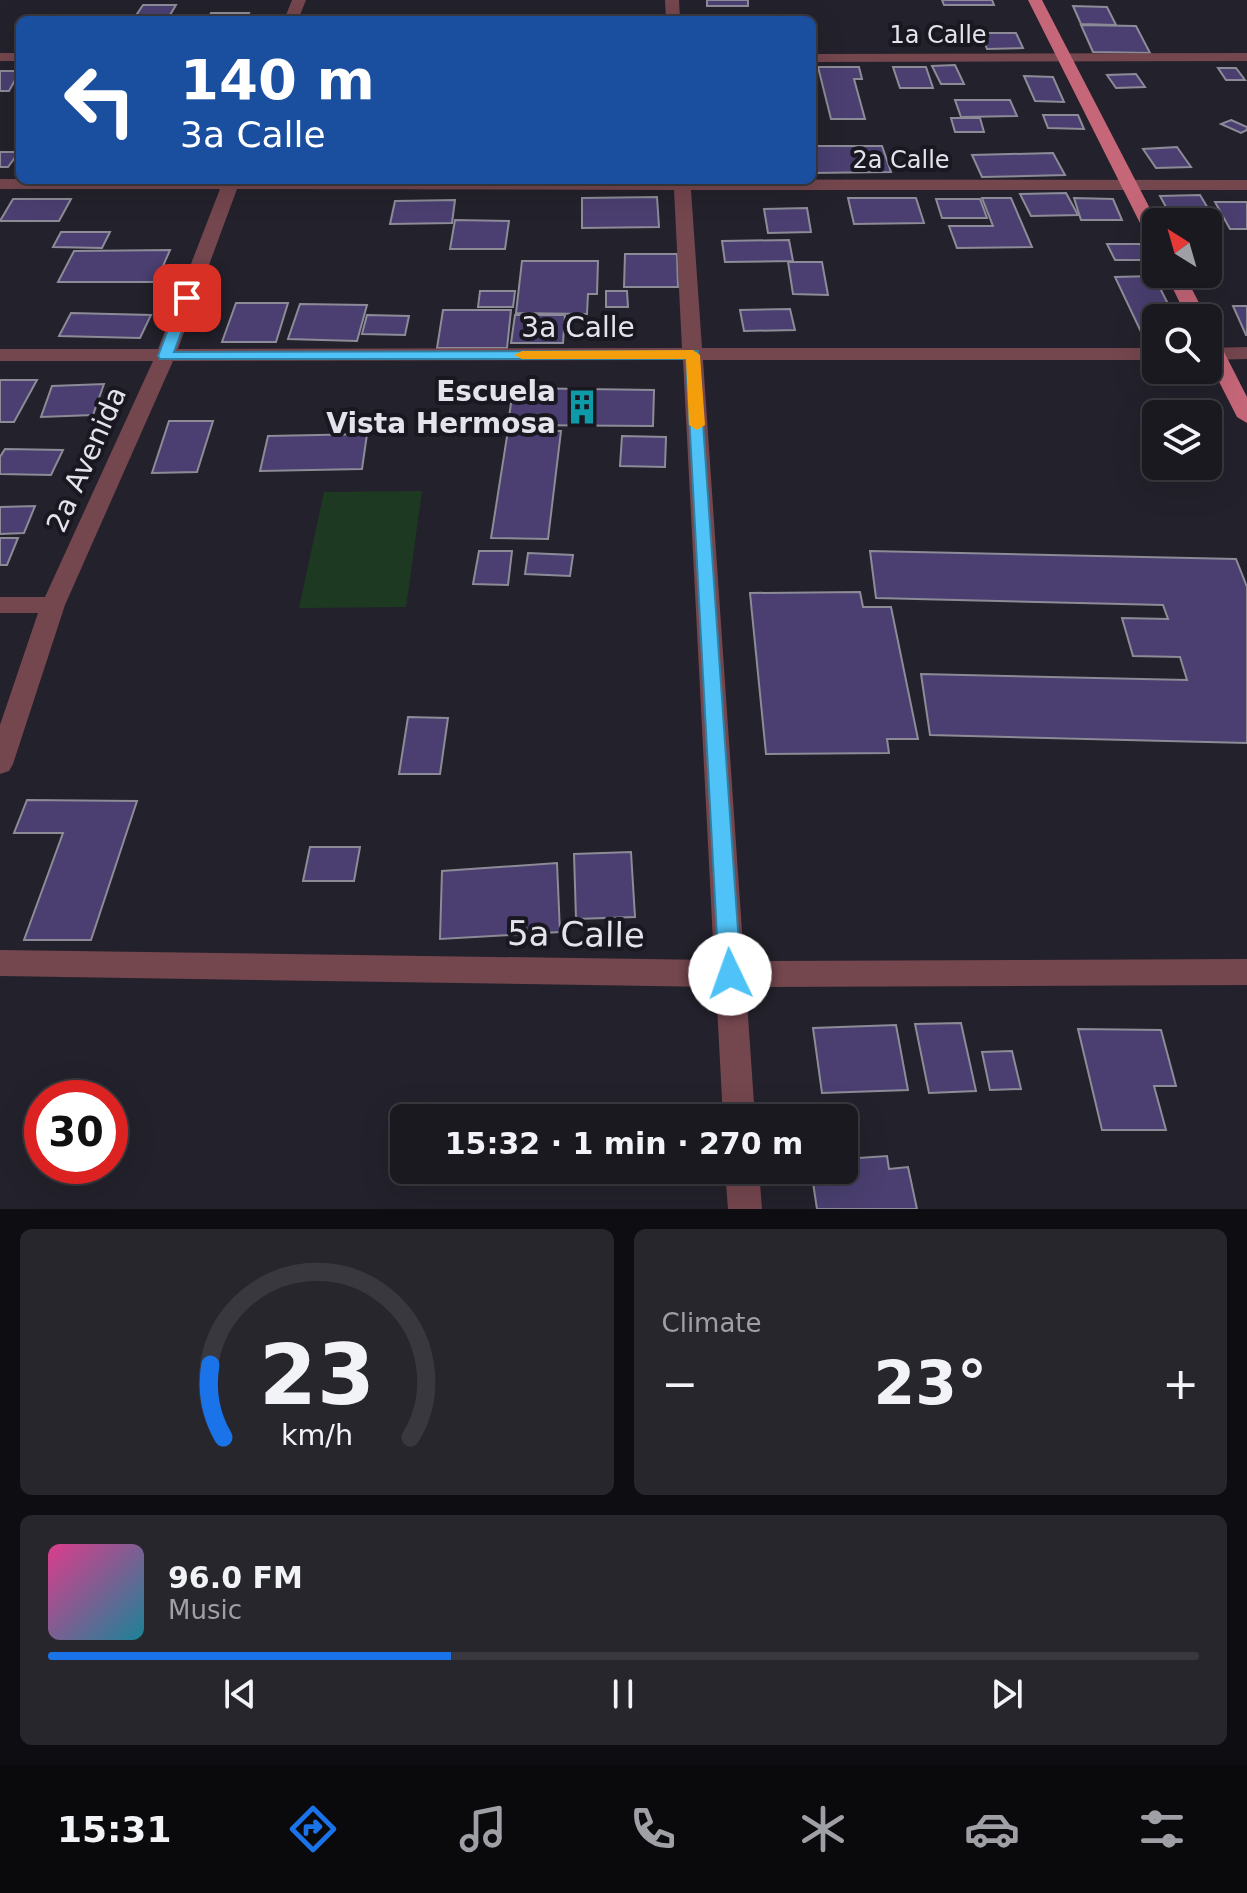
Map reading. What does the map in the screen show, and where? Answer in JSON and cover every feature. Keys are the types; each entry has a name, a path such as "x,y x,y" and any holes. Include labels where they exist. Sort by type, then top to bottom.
{"main road":[{"path":"1035,0 1142,209"},
{"path":"1222,371 1247,417"}],"street":[{"path":"1065,57 1247,57"},
{"name":"1a Calle","path":"816,58 1065,57"},
{"name":"2a Calle","path":"816,183 1130,185"},
{"name":"2a Avenida","path":"0,764 53,605 165,356 231,184"},
{"path":"682,184 738,1104"},
{"path":"1130,185 1247,185"},
{"path":"1222,350 1247,353"},
{"name":"3a Calle","path":"0,355 1142,354"},
{"path":"0,605 53,605"},
{"name":"5a Calle","path":"0,963 730,974 1247,972"},
{"path":"743,1184 745,1209"}],"green space":[{"path":"422,491 406,607 299,608 324,492"}],"building":[{"path":"707,0 748,0 748,6 707,6"},
{"path":"942,0 992,0 994,5 944,5"},
{"path":"143,5 176,5 169,16 136,16"},
{"path":"1073,6 1107,7 1116,25 1081,24"},
{"path":"211,13 249,13 248,16 210,16"},
{"path":"1081,25 1136,26 1150,53 1093,52"},
{"path":"981,33 1016,33 1023,48 987,49"},
{"path":"955,65 964,84 941,84 932,66"},
{"path":"818,67 859,67 862,79 854,79 865,119 831,119"},
{"path":"893,67 926,67 933,88 900,88"},
{"path":"1218,68 1236,68 1245,80 1226,80"},
{"path":"0,71 16,71 16,78 9,91 0,91"},
{"path":"1136,74 1145,87 1116,88 1107,75"},
{"path":"1024,76 1053,77 1064,102 1035,101"},
{"path":"955,100 1010,100 1017,116 961,117"},
{"path":"1043,115 1078,115 1084,129 1048,128"},
{"path":"951,118 980,118 984,132 955,132"},
{"path":"1231,120 1247,127 1247,130 1241,133 1221,124"},
{"path":"816,146 882,146 891,172 816,173"},
{"path":"1177,147 1191,167 1156,168 1143,149"},
{"path":"0,152 16,152 8,167 0,167"},
{"path":"1053,153 1065,175 982,177 972,155"},
{"path":"1066,193 1078,215 1031,216 1020,194"},
{"path":"1200,195 1208,208 1166,208 1160,196"},
{"path":"657,197 659,227 582,228 582,198"},
{"path":"848,198 916,198 924,223 854,224"},
{"path":"982,198 1011,198 1032,247 957,248 949,226 993,226"},
{"path":"1074,198 1113,199 1122,220 1081,220"},
{"path":"13,199 71,199 59,221 0,221"},
{"path":"936,199 980,199 987,218 942,218"},
{"path":"455,200 452,223 390,224 395,201"},
{"path":"1215,202 1247,202 1247,229 1230,229 1222,208"},
{"path":"807,208 811,232 768,233 764,209"},
{"path":"455,220 509,221 505,249 450,249"},
{"path":"61,232 110,232 102,248 53,247"},
{"path":"789,240 793,261 725,262 722,241"},
{"path":"1107,244 1140,244 1142,260 1115,260"},
{"path":"170,250 156,282 58,282 74,251"},
{"path":"625,254 677,254 678,287 624,287"},
{"path":"522,261 598,261 597,294 588,294 587,314 516,313"},
{"path":"788,262 822,262 828,295 793,294"},
{"path":"1142,276 1142,288 1160,288 1168,304 1142,304 1142,334 1115,277"},
{"path":"480,291 515,291 513,307 478,307"},
{"path":"606,291 627,291 628,307 606,307"},
{"path":"236,303 288,303 276,342 222,342"},
{"path":"300,304 367,305 357,341 288,339"},
{"path":"1233,306 1247,306 1247,335 1246,335"},
{"path":"790,309 795,330 744,331 740,310"},
{"path":"443,310 511,310 507,348 437,348"},
{"path":"71,313 151,315 140,338 59,336"},
{"path":"367,315 409,316 405,335 362,334"},
{"path":"515,315 565,315 563,343 511,343"},
{"path":"0,380 37,380 14,422 0,422"},
{"path":"104,384 93,415 41,417 52,386"},
{"name":"Escuela Vista Hermosa","path":"513,388 654,390 653,426 508,425"},
{"path":"169,421 213,421 197,472 152,473"},
{"path":"508,430 561,431 548,539 491,538"},
{"path":"367,434 362,469 260,471 268,436"},
{"path":"622,436 666,437 665,467 620,466"},
{"path":"5,449 63,450 51,475 0,474 0,457"},
{"path":"35,506 24,533 0,534 0,507"},
{"path":"0,538 18,538 7,565 0,565"},
{"path":"479,551 512,551 508,585 473,584"},
{"path":"870,551 1236,559 1247,587 1247,743 930,735 921,674 1187,680 1180,657 1133,656 1122,618 1168,619 1163,605 876,598"},
{"path":"528,553 573,555 570,576 525,574"},
{"path":"860,592 863,607 891,607 918,739 887,739 889,753 766,754 750,593"},
{"path":"408,717 448,718 440,774 399,774"},
{"path":"27,800 137,801 91,940 24,940 63,833 14,833"},
{"path":"310,847 360,847 354,881 303,881"},
{"path":"631,852 635,917 576,919 574,854"},
{"path":"557,863 560,932 440,939 442,871"},
{"path":"961,1023 976,1091 929,1093 915,1024"},
{"path":"896,1025 908,1090 822,1093 813,1028"},
{"path":"1078,1029 1161,1030 1176,1086 1154,1086 1166,1130 1102,1130"},
{"path":"1012,1051 1021,1089 990,1090 982,1052"},
{"path":"887,1156 889,1169 908,1167 917,1209 817,1209 813,1184 858,1184 858,1158"}],"slow traffic":[{"path":"522,355 693,355 697,425"}],"place":[{"name":"Escuela Vista Hermosa","path":"582,407"}],"route":[{"path":"187,298 165,356 693,355 730,974"}]}
